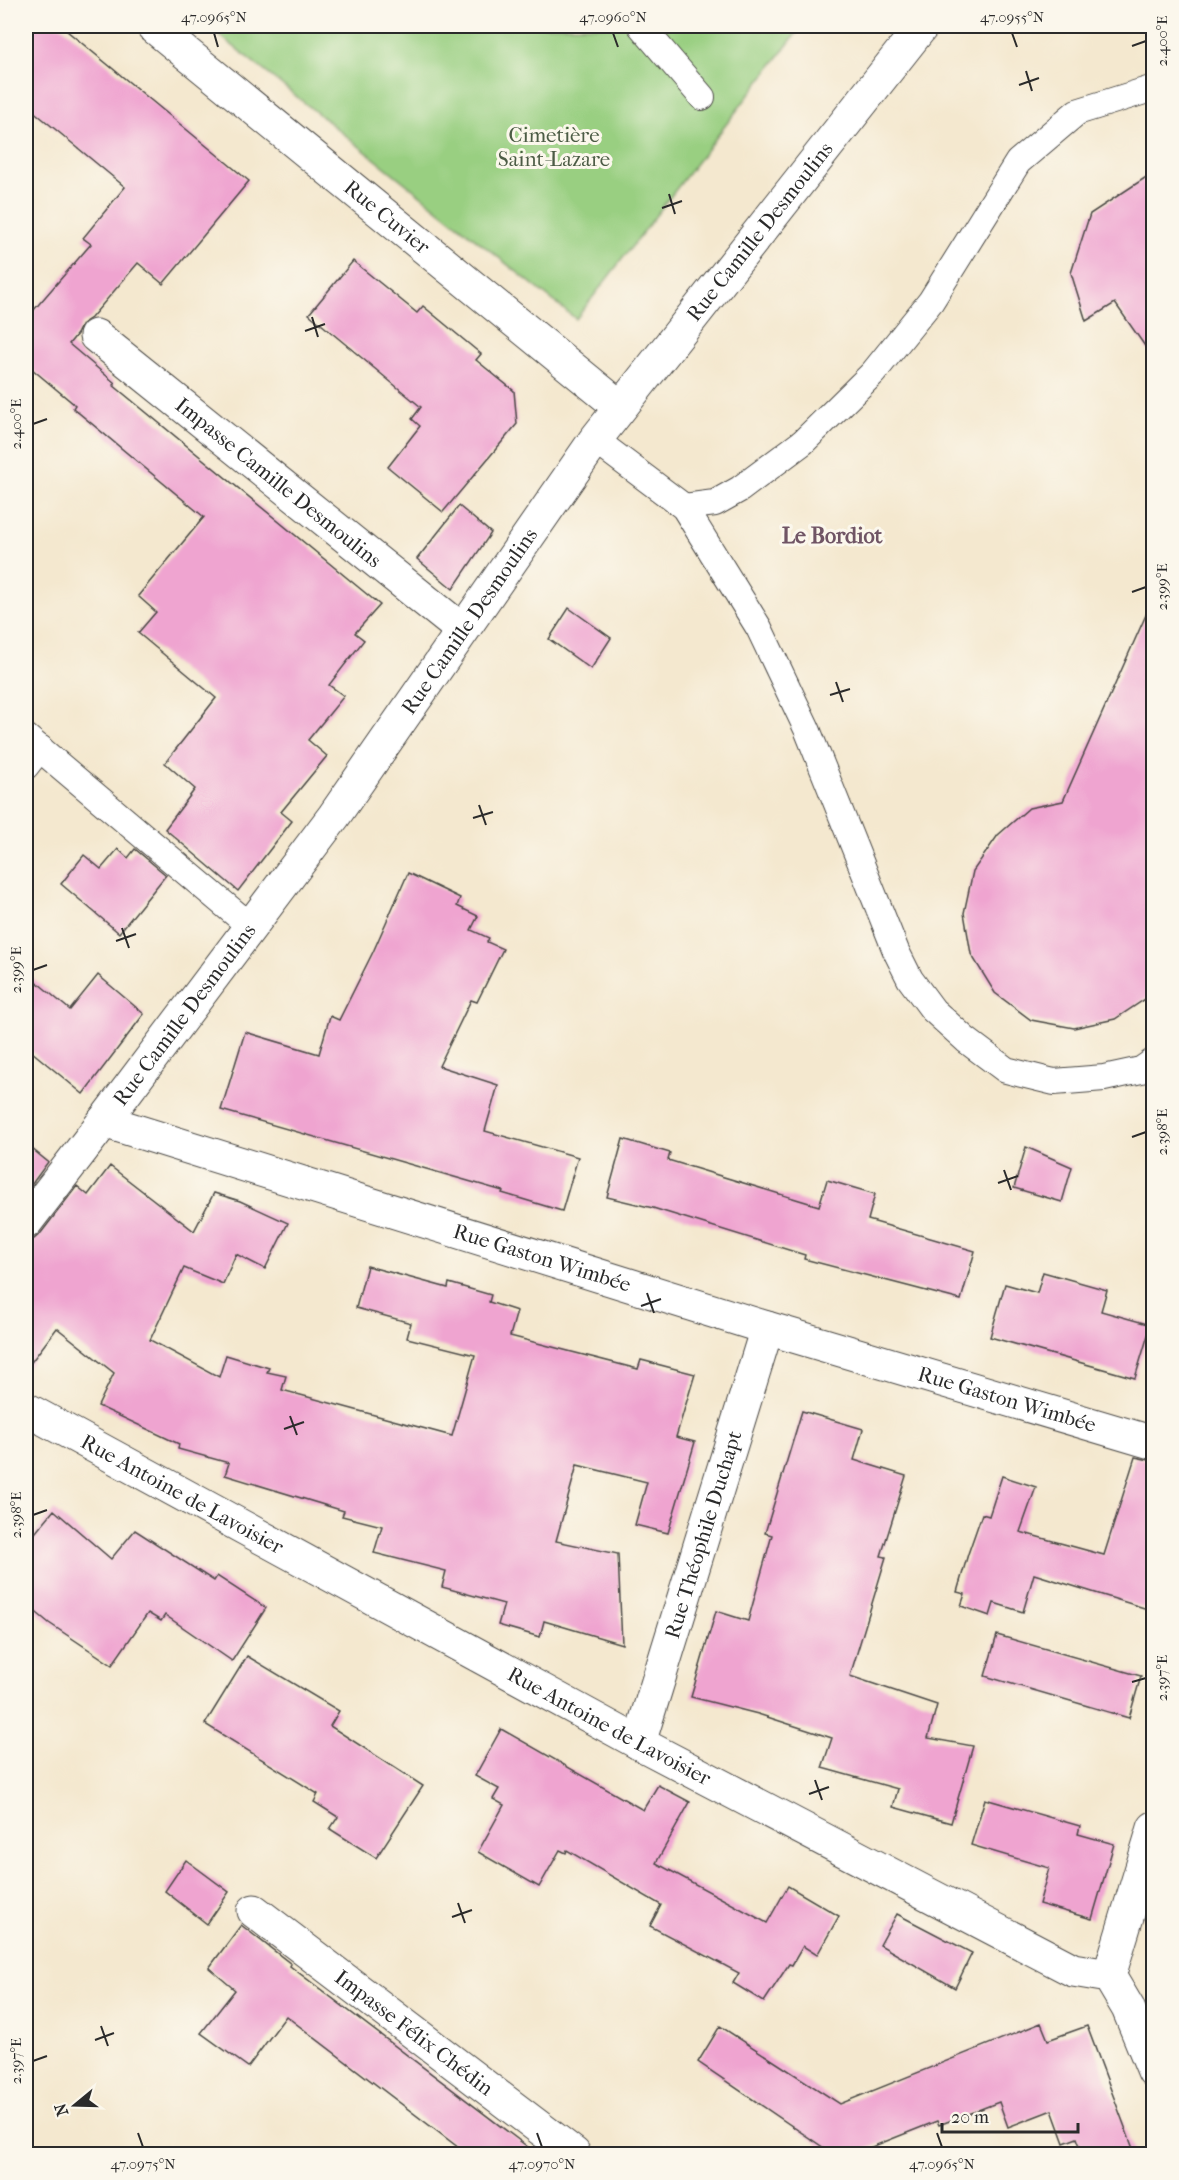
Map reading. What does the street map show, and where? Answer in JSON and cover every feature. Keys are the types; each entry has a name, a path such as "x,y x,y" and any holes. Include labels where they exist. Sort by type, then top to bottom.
{"street":[{"name":"Rue Cuvier","path":"153,26 620,407"},
{"name":"Rue Camille Desmoulins","path":"26,1222 334,816 595,440 922,26"},
{"name":"Impasse Camille Desmoulins","path":"96,336 462,630"},
{"name":"Rue Gaston Wimbée","path":"104,1122 767,1328 1154,1443"},
{"name":"Rue Théophile Duchapt","path":"639,1743 767,1328"},
{"name":"Rue Antoine de Lavoisier","path":"26,1409 639,1743 1073,1970 1109,1976"},
{"path":"1154,1828 1109,1976 1128,2008 1154,2071"},
{"name":"Impasse Félix Chédin","path":"254,1911 574,2154"}],"lane":[{"path":"641,26 702,97"},
{"path":"684,507 715,503 740,489 803,442 873,373 931,301 1018,162 1077,112 1154,88"},
{"path":"595,440 684,507 759,628 807,729 896,951 910,979 933,1010 966,1040 1006,1070 1054,1082 1104,1078 1141,1070 1154,1061"},
{"path":"30,750 250,926"}],"green space":[{"name":"Cimetière Saint-Lazare","path":"208,26 802,26 576,319"}],"building":[{"path":"26,26 61,26 249,181 163,284 138,263 91,318 82,324 69,344 115,383 113,385 380,605 355,633 364,640 329,685 344,696 308,740 327,756 281,812 292,821 238,891 165,829 195,789 165,763 216,698 138,633 156,612 138,596 204,517 73,408 75,405 26,364 26,319 91,244 83,238 125,187 26,105"},
{"path":"1154,172 1154,359 1115,303 1086,321 1071,273 1090,214"},
{"path":"353,261 417,313 423,306 481,354 476,360 514,391 517,424 443,512 388,467 420,426 412,419 421,407 309,314"},
{"path":"459,506 491,533 453,589 417,559"},
{"path":"1154,597 1154,993 1115,1019 1074,1028 1031,1020 995,993 971,954 964,913 973,871 998,835 1029,808 1063,801"},
{"path":"569,608 611,638 591,669 549,639"},
{"path":"118,849 128,858 135,849 166,875 119,933 61,884 84,855 101,869"},
{"path":"408,873 460,898 457,906 478,916 471,930 489,938 487,942 503,949 477,1002 471,1000 439,1066 498,1085 485,1131 578,1157 562,1211 502,1193 503,1191 221,1110 245,1032 319,1054 330,1016 339,1020 373,952"},
{"path":"26,973 70,1010 98,975 144,1014 83,1094 26,1047"},
{"path":"623,1139 670,1153 668,1160 819,1206 827,1180 875,1194 868,1220 975,1251 961,1300 804,1259 805,1255 653,1208 607,1197"},
{"path":"26,1144 48,1162 26,1192"},
{"path":"1026,1147 1072,1167 1062,1202 1014,1188"},
{"path":"110,1166 194,1231 214,1193 240,1201 288,1223 265,1269 236,1254 223,1284 184,1268 150,1340 219,1377 226,1355 269,1368 267,1372 286,1376 282,1390 452,1436 475,1355 407,1338 411,1323 356,1308 367,1266 448,1288 449,1283 491,1295 489,1302 517,1311 510,1336 638,1369 641,1360 695,1374 676,1437 695,1442 668,1533 635,1525 647,1482 577,1465 556,1541 618,1554 622,1644 544,1621 540,1637 498,1625 504,1604 442,1587 446,1571 374,1553 382,1526 342,1516 344,1511 225,1475 229,1463 178,1449 179,1444 98,1406 114,1373 57,1328 26,1369 26,1240 34,1239 41,1233 77,1186 88,1195"},
{"path":"1043,1272 1107,1290 1101,1311 1151,1325 1135,1378 990,1337 1005,1284 1037,1293"},
{"path":"802,1411 863,1429 854,1460 906,1476 881,1556 886,1557 850,1676 937,1705 928,1738 973,1746 951,1823 893,1807 898,1789 822,1768 832,1738 758,1714 691,1697 716,1611 748,1621 772,1535 765,1533"},
{"path":"1135,1457 1154,1461 1154,1611 1034,1574 1023,1612 994,1603 990,1616 961,1606 965,1594 957,1592 968,1554 982,1514 989,1516 1002,1476 1036,1487 1020,1532 1104,1555"},
{"path":"54,1510 111,1559 135,1530 214,1581 217,1576 266,1608 232,1661 165,1615 161,1621 148,1613 112,1665 49,1623 26,1604 26,1544"},
{"path":"997,1635 1141,1676 1129,1718 985,1676"},
{"path":"247,1656 339,1711 330,1726 423,1786 376,1858 330,1829 338,1817 314,1802 318,1794 205,1724"},
{"path":"501,1729 643,1810 658,1785 690,1802 656,1863 767,1923 788,1886 839,1916 817,1955 803,1946 792,1965 789,1964 764,2002 733,1983 739,1973 650,1926 661,1905 567,1850 566,1853 560,1850 539,1887 478,1852 504,1805 493,1799 499,1789 475,1776"},
{"path":"985,1799 1080,1826 1078,1834 1114,1844 1092,1919 1039,1904 1049,1868 971,1845"},
{"path":"186,1860 229,1892 207,1924 165,1891"},
{"path":"897,1914 972,1953 955,1988 880,1945"},
{"path":"241,1925 291,1964 290,1966 537,2154 467,2154 286,2016 248,2067 201,2033 235,1990 209,1968"},
{"path":"1041,2023 1048,2040 1087,2026 1135,2154 1083,2154 1077,2138 1064,2143 1052,2110 1008,2127 999,2102 939,2125 937,2121 854,2154 833,2154 698,2062 720,2026 840,2104"}],"district":[{"name":"Le Bordiot","path":"832,535"}]}
